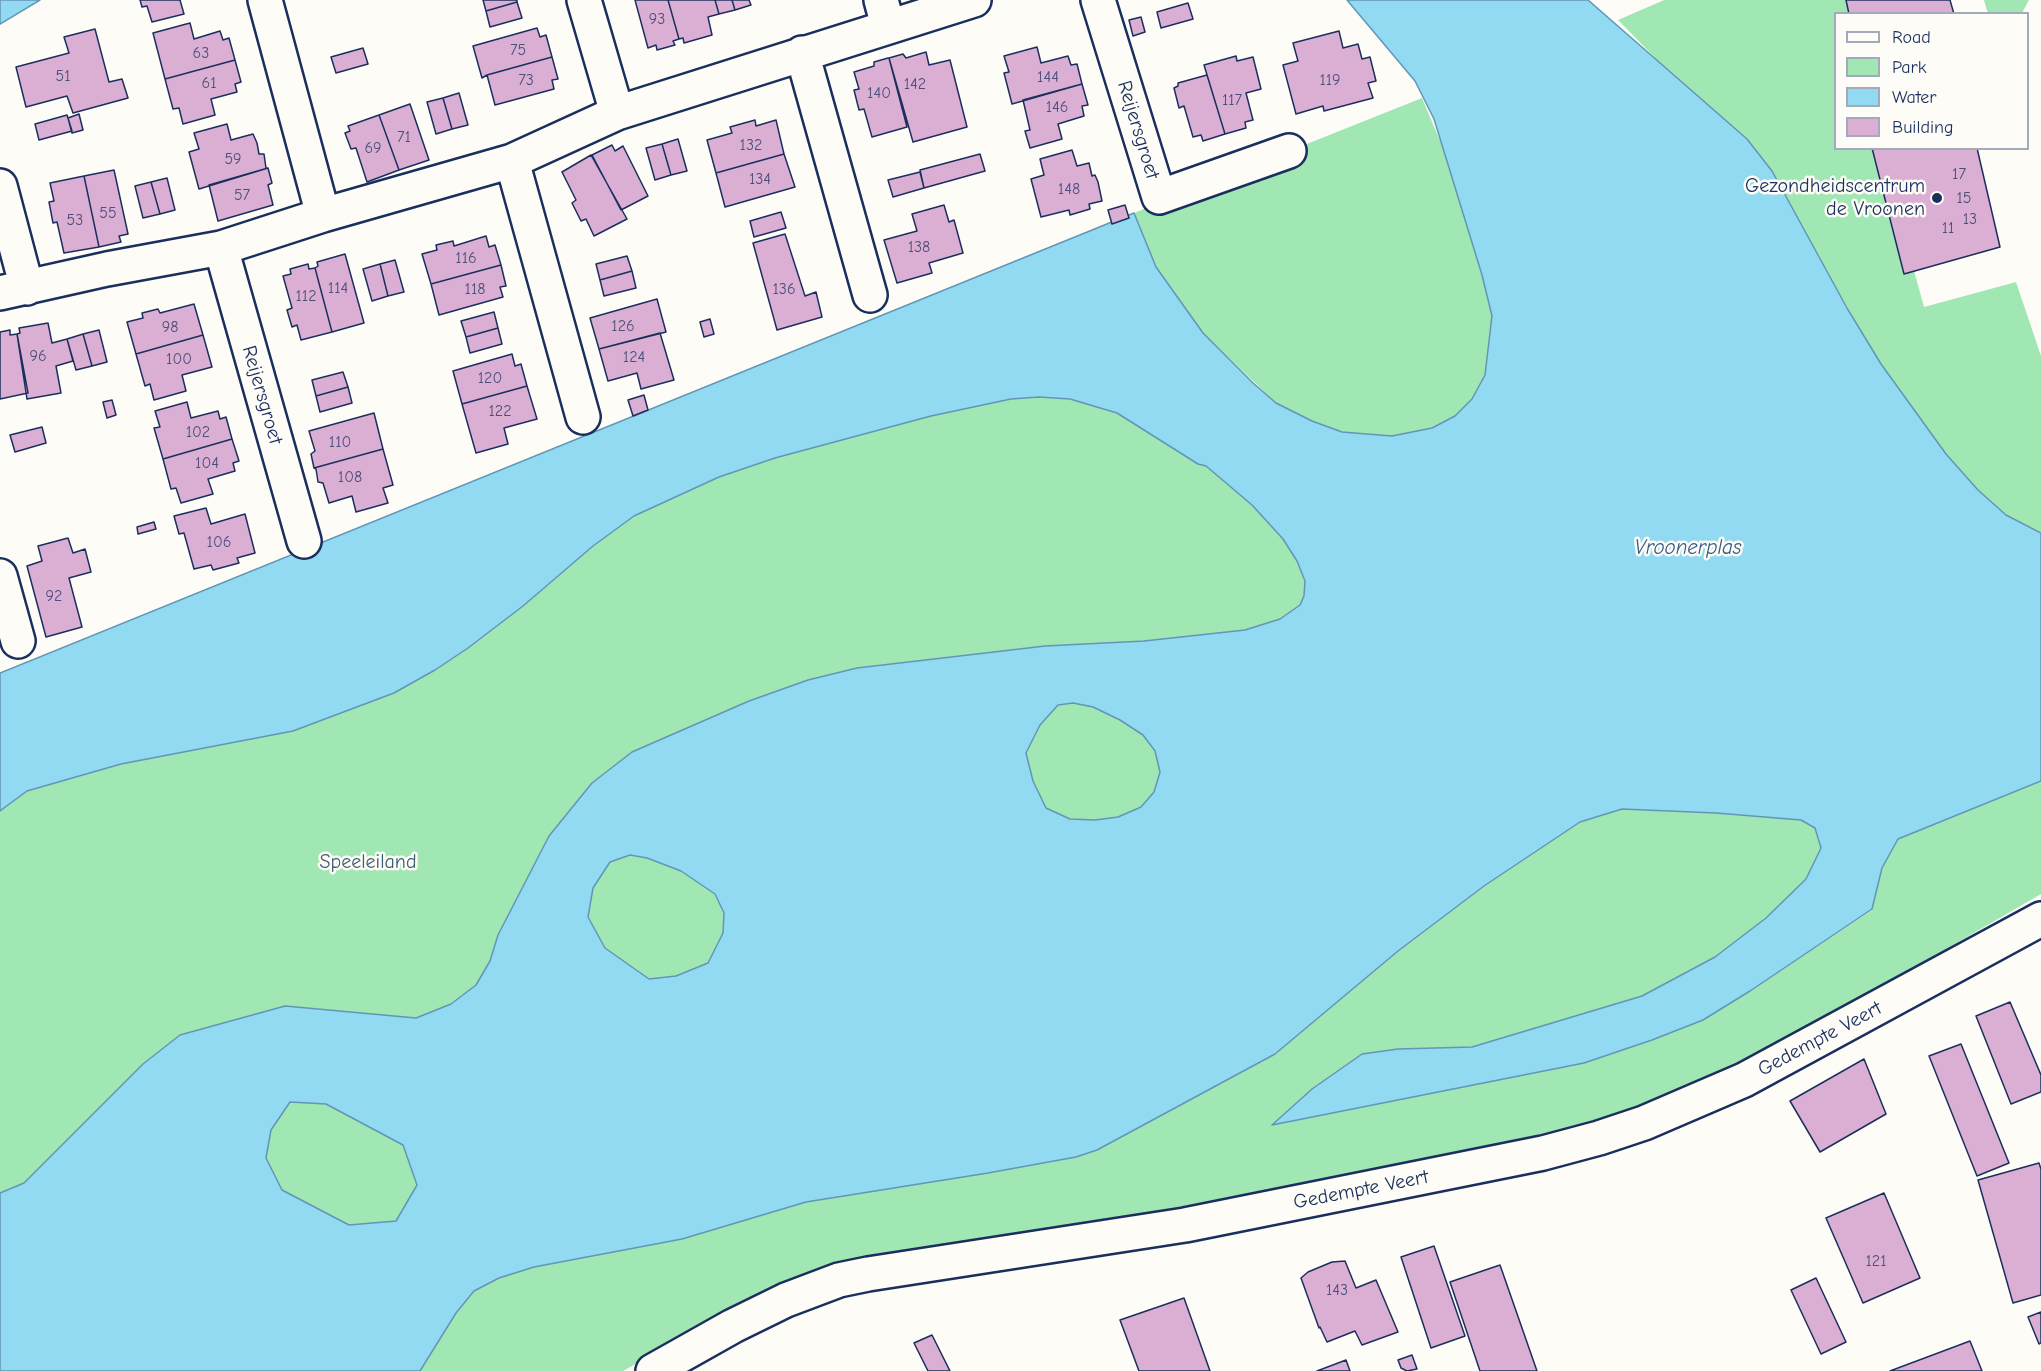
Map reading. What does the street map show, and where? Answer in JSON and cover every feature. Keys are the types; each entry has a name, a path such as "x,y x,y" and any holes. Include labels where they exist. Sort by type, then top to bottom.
{"street":[{"path":"265,0 323,215"},
{"path":"584,0 617,113"},
{"path":"0,186 14,291 107,269 221,248 323,215 512,161 617,113 802,53 885,13 974,0"},
{"name":"Reijersgroet","path":"1098,0 1159,197 1289,151"},
{"path":"802,53 870,295"},
{"path":"512,161 583,417"},
{"name":"Reijersgroet","path":"221,248 304,541"},
{"path":"0,576 18,641"},
{"name":"Gedempte Veert","path":"653,1371 733,1326 786,1300 838,1280 1185,1225 1544,1153 1599,1138 1644,1123 1744,1080 2041,919"}],"green space":[{"path":"1664,0 1853,0 1857,12 1834,12 1834,150 1895,150 1884,161 1924,307 2016,282 2041,356 2041,533 2006,515 1978,490 1946,454 1881,364 1813,249 1675,75 1662,65 1618,20"},
{"path":"1984,0 2029,0 2023,12 1987,12"},
{"path":"1422,98 1443,148 1482,275 1492,316 1485,375 1472,399 1455,416 1432,428 1392,436 1342,432 1312,421 1276,403 1203,333 1156,267 1134,213"},
{"name":"Speeleiland","path":"1039,397 1077,400 1117,413 1198,464 1206,466 1252,505 1283,539 1297,561 1305,581 1304,596 1300,605 1280,619 1245,630 1144,641 1045,646 857,668 808,680 749,701 692,727 498,935 490,961 476,985 450,1004 416,1018 285,1006 180,1035 143,1064 24,1183 0,1193 0,811 27,791 121,764 293,731 394,693 468,648 523,606 593,546 634,516 719,477 775,458 931,416 1011,399"},
{"path":"1073,703 1093,707 1120,720 1143,735 1155,752 1160,772 1154,792 1141,807 1118,817 1095,820 1070,819 1046,808 1033,781 1026,753 1040,725 1058,705"},
{"path":"2041,781 2041,894 1758,1058 1693,1086 1559,1135 756,1298 623,1371 420,1371 456,1313 474,1291 499,1278 534,1267 682,1239 806,1202 1076,1157 1275,1054 1398,951 1484,886 1580,822 1622,809 1801,820 1815,828 1821,848 1806,879 1766,918 1715,957 1642,996 1472,1047 1398,1049 1584,1063 1703,1020 1872,910 1882,868 1898,839"},
{"path":"630,855 647,858 681,871 715,894 724,913 723,933 708,963 676,976 649,979 605,948 588,916 593,888 610,862"},
{"path":"290,1101 326,1104 403,1145 417,1185 396,1221 349,1225 282,1190 266,1158 271,1130"}],"water":[{"path":"0,0 40,0 0,24"},
{"name":"Vroonerplas","path":"1347,0 1588,0 1747,139 1772,171 1847,308 1881,364 1946,454 1978,490 2006,515 2041,533 2041,781 1898,839 1882,868 1872,909 1750,991 1703,1020 1584,1063 1272,1125 1312,1089 1362,1054 1398,1049 1472,1047 1642,996 1715,957 1766,918 1806,879 1821,848 1815,828 1801,820 1622,809 1580,822 1484,886 1398,951 1275,1054 1097,1150 1076,1157 988,1173 806,1202 682,1239 534,1267 499,1278 474,1291 456,1313 420,1371 0,1371 0,1193 24,1183 143,1064 180,1035 285,1006 416,1018 451,1004 476,985 490,961 498,935 549,836 592,783 632,752 749,701 808,680 857,668 1045,646 1144,641 1245,630 1280,619 1300,605 1304,596 1305,581 1297,561 1283,539 1252,505 1206,466 1198,464 1117,413 1070,399 1039,397 1011,399 931,416 775,458 719,477 634,516 593,546 523,606 468,648 394,693 293,731 121,764 27,791 0,811 0,673 1134,213 1156,267 1203,333 1276,403 1312,421 1342,432 1392,436 1432,428 1455,416 1472,399 1485,375 1492,316 1482,275 1434,119 1415,81","holes":["1073,703 1093,707 1120,720 1143,735 1155,751 1160,772 1154,792 1141,807 1118,817 1095,820 1070,819 1046,808 1033,781 1026,753 1040,725 1058,705","630,855 647,858 681,871 715,894 724,913 723,933 708,963 676,976 649,979 605,948 588,917 593,888 610,862","290,1102 326,1104 403,1145 417,1185 396,1221 349,1225 282,1190 266,1158 271,1130"]}],"building":[{"path":"140,0 180,0 184,14 152,22 147,6 142,7"},
{"path":"483,0 517,0 517,2 486,11"},
{"path":"635,0 668,0 679,39 673,41 675,45 657,50 656,45 648,48"},
{"path":"668,0 715,0 719,14 708,17 712,35 684,43 683,38 679,39"},
{"path":"715,0 732,0 735,10 719,14"},
{"path":"732,0 749,0 751,5 735,10"},
{"path":"1846,0 1950,0 1953,12 1849,12"},
{"path":"517,2 522,18 490,27 486,11"},
{"path":"1188,3 1193,19 1161,28 1157,12"},
{"path":"1141,17 1145,32 1133,36 1129,20"},
{"path":"190,23 194,39 220,31 223,40 229,38 235,60 165,79 153,33"},
{"path":"537,28 540,37 546,35 552,57 482,78 473,46"},
{"path":"95,29 109,82 122,79 128,98 73,113 67,96 26,107 16,67 69,53 64,37"},
{"path":"1339,31 1343,48 1358,44 1362,59 1370,57 1376,81 1368,83 1373,98 1324,111 1323,106 1296,114 1283,65 1298,61 1293,43"},
{"path":"1037,47 1041,63 1068,56 1071,65 1077,64 1082,84 1012,104 1004,73 1009,72 1004,56"},
{"path":"363,48 368,64 336,73 331,57"},
{"path":"926,52 929,65 950,60 967,127 913,142 889,58 903,54 906,58"},
{"path":"1236,56 1237,61 1253,57 1261,89 1246,93 1253,120 1245,122 1246,128 1225,134 1204,65"},
{"path":"552,57 558,79 552,80 554,89 495,105 487,75"},
{"path":"889,58 907,127 872,137 864,109 859,110 854,90 859,89 854,72 874,66 874,62"},
{"path":"235,60 241,82 235,84 237,92 211,99 215,115 183,124 179,108 173,109 165,79"},
{"path":"1207,75 1225,134 1203,141 1201,135 1193,137 1184,106 1179,108 1174,88 1178,86 1178,83"},
{"path":"1082,84 1088,105 1082,106 1084,116 1058,124 1062,139 1030,148 1025,131 1030,130 1023,100"},
{"path":"459,93 468,125 452,129 443,98"},
{"path":"443,98 452,129 436,134 427,102"},
{"path":"410,104 429,160 399,170 379,115"},
{"path":"79,114 83,130 72,133 68,118"},
{"path":"67,115 72,131 39,140 35,124"},
{"path":"379,115 399,170 367,182 356,148 351,149 345,133 350,131 348,126"},
{"path":"755,120 756,126 776,120 784,154 716,173 707,140 732,133 730,127"},
{"path":"227,124 231,140 253,134 259,154 264,154 266,168 268,168 199,189 189,152 199,149 194,133"},
{"path":"678,139 687,171 671,175 662,144"},
{"path":"662,144 671,175 655,180 646,148"},
{"path":"612,145 615,151 623,146 648,196 621,210 592,155"},
{"path":"1072,150 1077,166 1089,163 1092,176 1095,175 1098,182 1102,201 1089,204 1090,209 1070,215 1069,210 1041,217 1031,179 1044,175 1040,159"},
{"name":"Gezondheidscentrum de Vroonen","path":"1873,150 1977,150 2000,247 1904,274"},
{"path":"784,154 795,187 725,207 716,173"},
{"path":"980,154 985,171 924,188 920,170"},
{"path":"591,155 627,219 594,236 586,219 581,221 572,203 576,200 562,172"},
{"path":"268,168 272,183 268,185 273,205 218,221 209,185"},
{"path":"114,170 128,234 119,236 121,242 99,247 84,176"},
{"path":"920,172 924,188 893,197 888,180"},
{"path":"84,176 99,247 64,253 57,222 53,223 49,202 54,201 50,183"},
{"path":"167,178 175,210 160,214 151,182"},
{"path":"151,182 160,214 143,218 135,186"},
{"path":"944,205 949,222 954,220 963,253 929,263 932,273 897,283 884,240 917,231 912,214"},
{"path":"1125,205 1129,218 1112,224 1108,210"},
{"path":"781,212 786,228 754,237 750,221"},
{"path":"785,234 805,296 816,292 822,317 777,330 753,243"},
{"path":"486,236 489,247 495,245 501,265 431,284 422,254 437,250 436,245 453,241 454,246"},
{"path":"345,254 364,323 332,332 315,268 318,266 317,262"},
{"path":"627,256 632,271 600,280 596,264"},
{"path":"395,260 404,292 388,296 380,264"},
{"path":"308,264 309,269 315,268 332,332 301,340 297,325 292,327 287,310 292,308 283,276 291,274 290,269"},
{"path":"380,264 388,296 372,301 363,269"},
{"path":"501,265 506,286 500,287 503,297 439,315 431,284"},
{"path":"632,271 636,288 604,296 600,280"},
{"path":"657,299 666,332 599,349 590,318"},
{"path":"194,304 203,335 136,354 127,322 143,318 142,313 158,309 160,313"},
{"path":"494,312 498,328 466,337 461,321"},
{"path":"710,319 714,334 704,337 700,322"},
{"path":"48,323 52,343 67,339 73,361 56,366 61,393 27,399 17,334 20,333 19,328"},
{"path":"498,328 502,344 470,353 466,337"},
{"path":"10,330 10,335 17,334 28,393 0,399 0,332"},
{"path":"99,330 107,362 92,366 83,334"},
{"path":"660,333 674,380 641,389 637,373 608,381 599,349"},
{"path":"83,334 92,366 76,370 67,339"},
{"path":"203,335 212,367 182,375 186,391 154,400 150,384 145,386 136,354"},
{"path":"512,354 515,366 521,364 527,386 462,404 453,371"},
{"path":"343,372 348,387 316,396 312,380"},
{"path":"527,386 537,419 504,428 508,444 476,453 462,404"},
{"path":"348,387 352,403 320,412 316,396"},
{"path":"644,395 648,410 633,416 628,400"},
{"path":"112,400 116,415 107,418 103,402"},
{"path":"187,402 191,418 218,411 220,419 226,417 232,439 163,459 154,428 160,427 155,411"},
{"path":"374,413 383,449 314,468 311,454 315,451 309,431"},
{"path":"42,427 46,443 15,452 10,435"},
{"path":"232,439 239,461 233,463 235,471 208,479 213,494 181,503 176,488 171,489 163,459"},
{"path":"383,449 393,485 383,488 388,503 356,512 352,496 329,503 323,483 318,482 314,468"},
{"path":"206,508 211,524 245,514 255,553 237,558 239,563 213,570 211,565 194,569 184,533 179,534 174,516"},
{"path":"154,522 156,529 138,534 137,527"},
{"path":"68,538 73,553 85,549 91,572 69,578 82,627 46,637 27,566 42,561 38,546"},
{"path":"2010,1002 2041,1075 2041,1092 2011,1104 1976,1016"},
{"path":"1961,1044 2009,1163 1977,1176 1929,1056"},
{"path":"1864,1059 1886,1114 1820,1152 1790,1101"},
{"path":"2039,1163 2041,1169 2041,1295 2013,1303 1978,1180"},
{"path":"1884,1193 1920,1278 1863,1303 1826,1218"},
{"path":"1434,1246 1465,1336 1431,1348 1401,1257"},
{"path":"1345,1261 1356,1288 1376,1280 1398,1332 1362,1345 1355,1331 1327,1342 1319,1328 1301,1278 1308,1272 1332,1262"},
{"path":"1500,1265 1537,1371 1480,1371 1450,1282"},
{"path":"1816,1278 1846,1342 1821,1354 1791,1290"},
{"path":"1184,1298 1210,1371 1139,1371 1120,1320"},
{"path":"2041,1312 2041,1343 2039,1344 2028,1317"},
{"path":"932,1335 950,1371 928,1371 914,1343"},
{"path":"1970,1341 1982,1371 1890,1371"},
{"path":"1412,1355 1417,1369 1407,1371 1401,1368 1398,1360"},
{"path":"1346,1360 1350,1371 1317,1371"}],"place":[{"name":"Gezondheidscentrum de Vroonen","path":"1937,198"}]}
